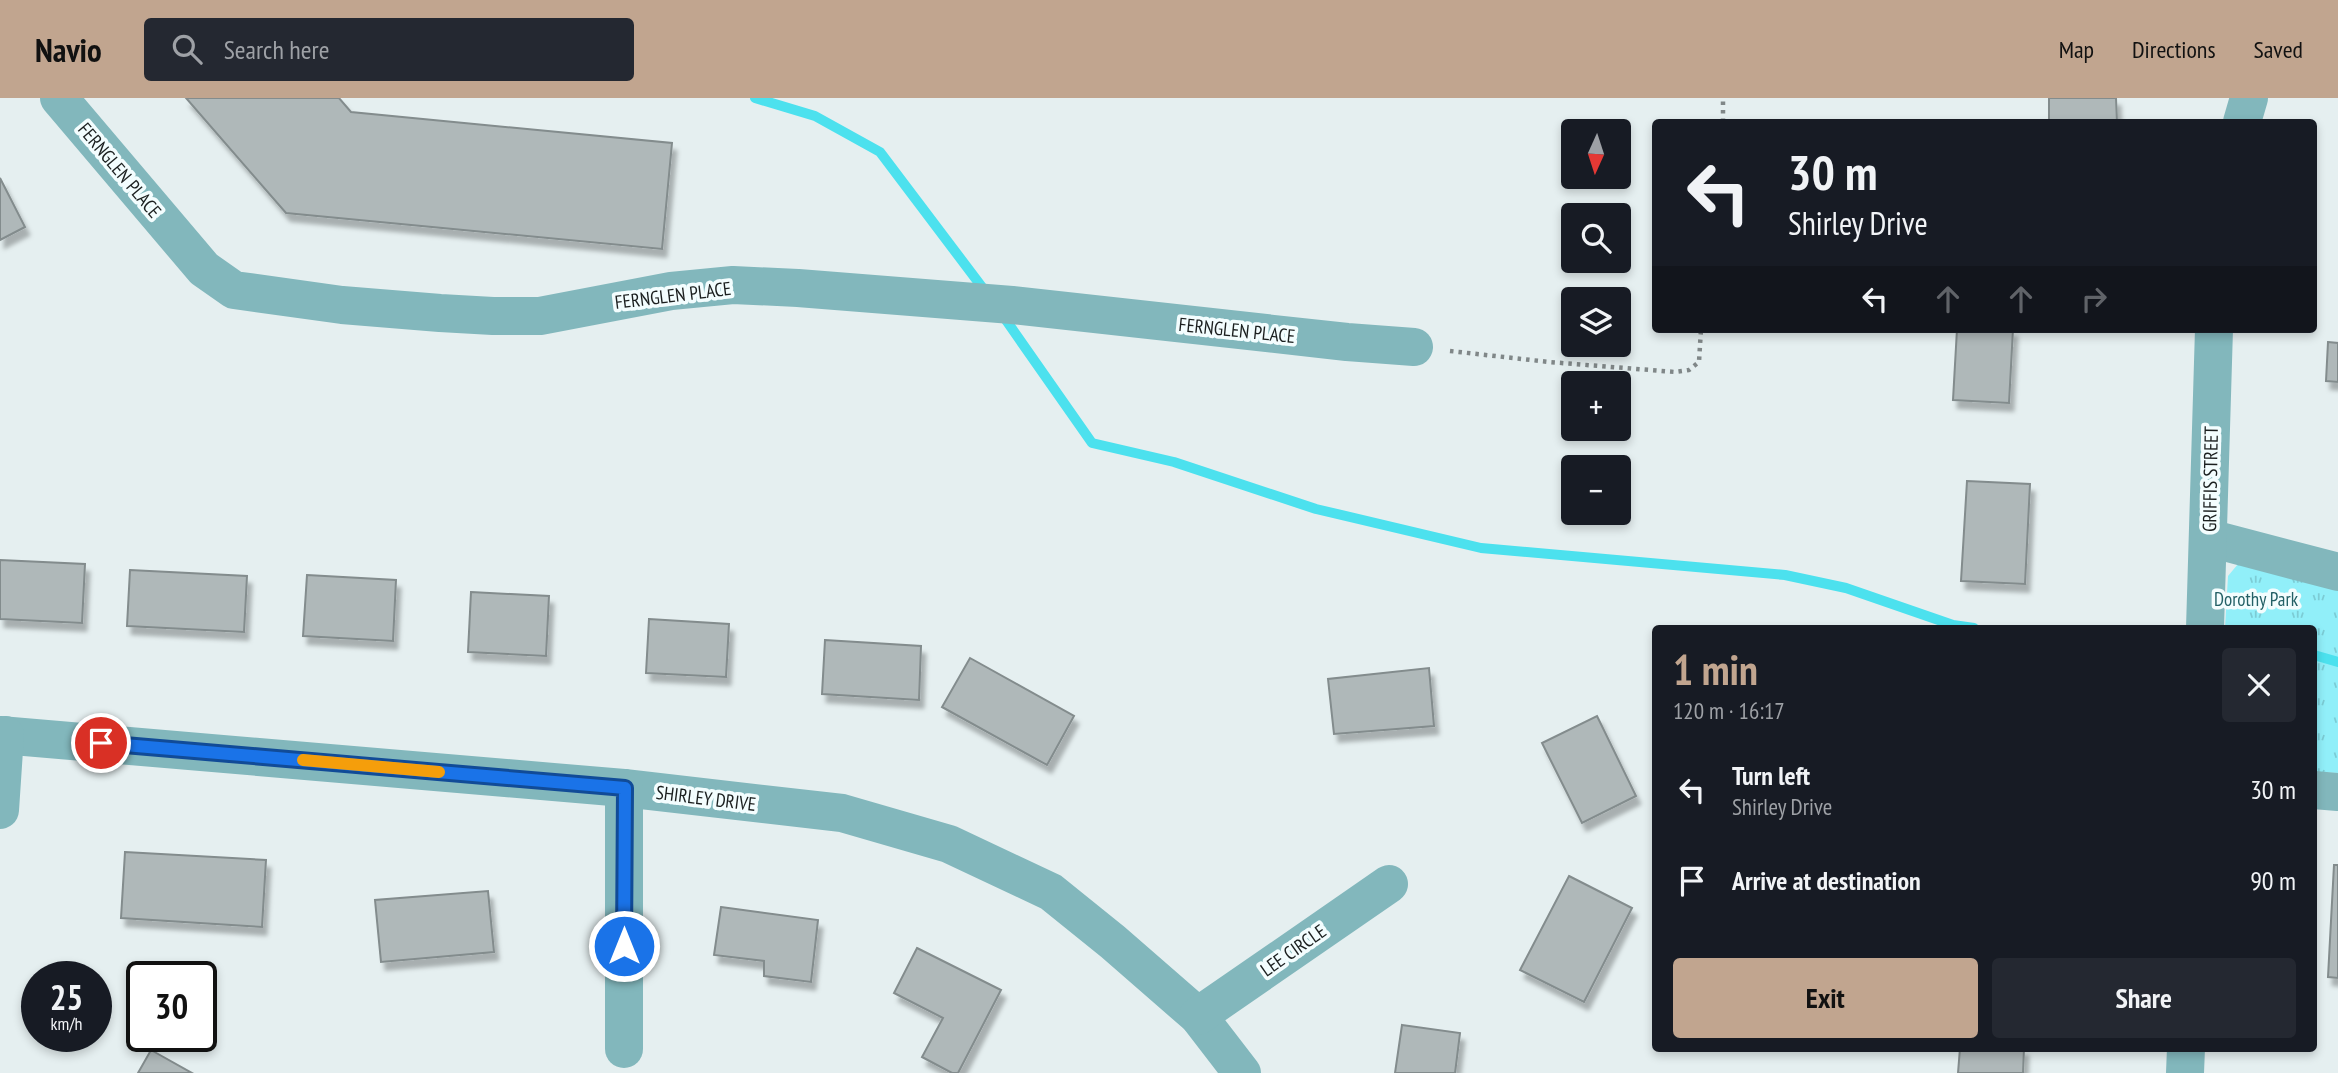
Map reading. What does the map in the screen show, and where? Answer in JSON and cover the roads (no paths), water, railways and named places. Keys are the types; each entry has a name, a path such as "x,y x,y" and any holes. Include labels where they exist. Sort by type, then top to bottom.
{"street":[{"name":"FERNGLEN PLACE","path":"59,98 204,269 234,290 342,305 493,316 540,316 671,291 733,285 799,288 1012,305 1333,341 1414,347"},
{"path":"2243,119 2249,98"},
{"name":"GRIFFIS STREET","path":"2205,625 2214,333"},
{"path":"2209,538 2338,572"},
{"path":"0,810 3,735"},
{"name":"SHIRLEY DRIVE","path":"3,735 625,788 842,813 948,845 1051,892 1198,1016 1242,1073"},
{"path":"624,1049 625,788"},
{"path":"2317,790 2338,792"},
{"name":"LEE CIRCLE","path":"1198,1016 1389,884"},
{"path":"2185,1073 2186,1052"}],"waterway":[{"path":"755,98 815,116 880,152 988,295"},
{"path":"1001,313 1092,443 1174,462 1316,509 1481,548 1785,575 1846,588 1953,625"},
{"path":"2317,656 2338,662"}],"park label":[{"name":"Dorothy Park","path":"2256,599"}]}
